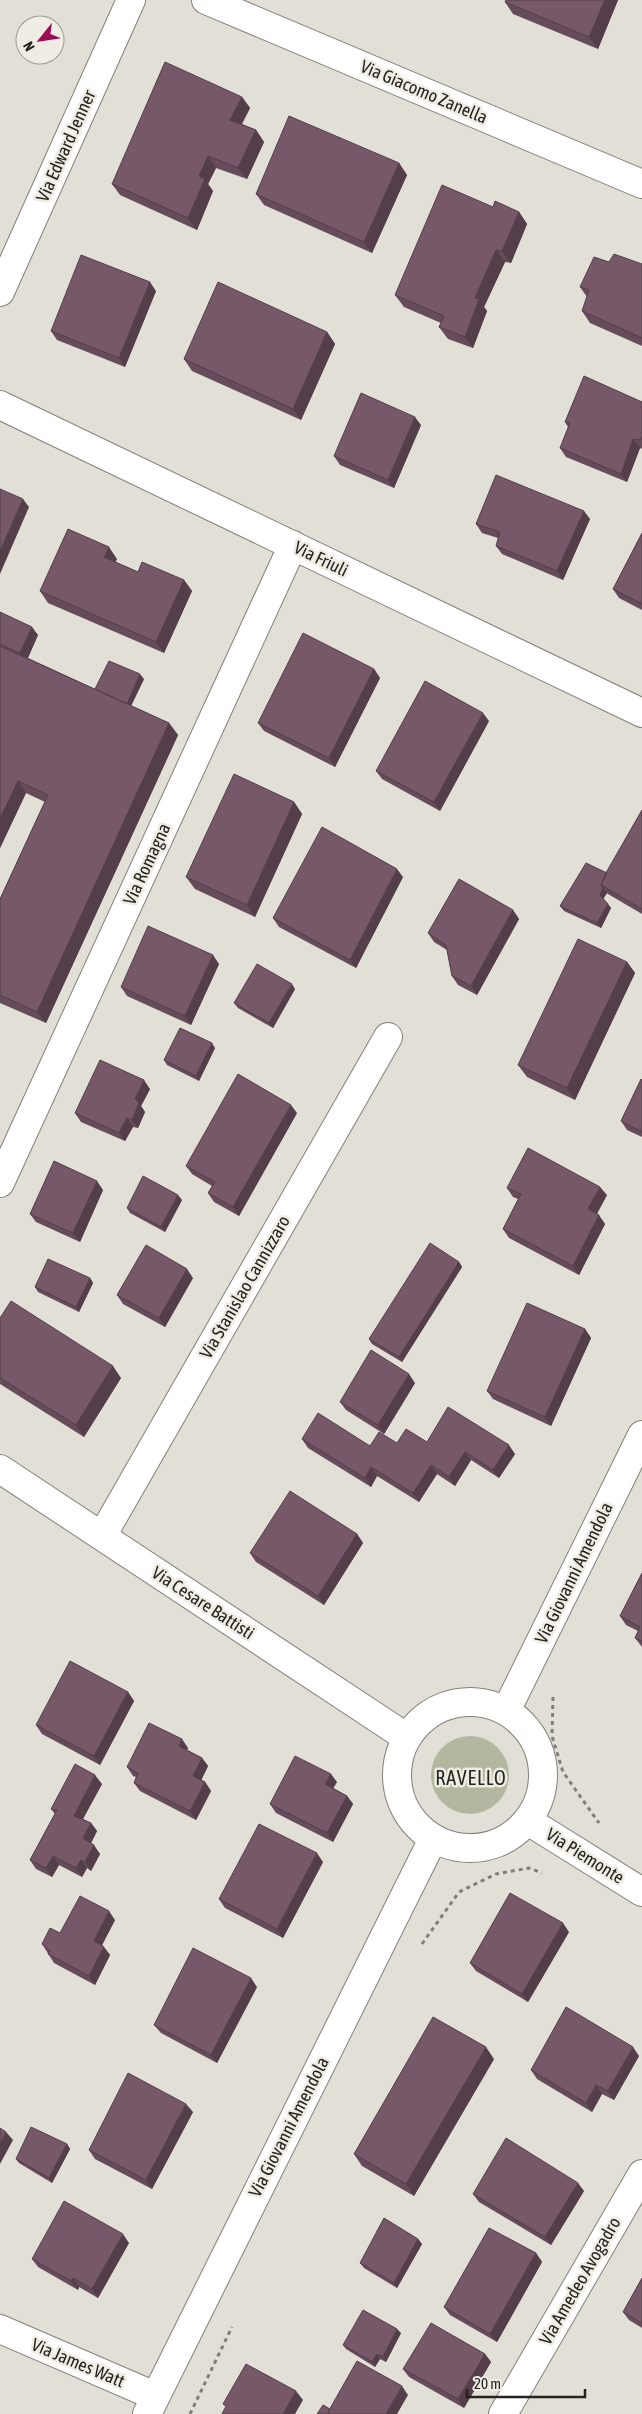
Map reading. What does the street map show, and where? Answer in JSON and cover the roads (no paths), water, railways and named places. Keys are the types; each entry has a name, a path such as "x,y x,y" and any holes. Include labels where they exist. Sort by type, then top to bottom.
{"street":[{"name":"Via Edward Jenner","path":"0,292 131,0"},
{"name":"Via Giacomo Zanella","path":"217,2 642,184"},
{"name":"Via Friuli","path":"0,405 642,713"},
{"name":"Via Romagna","path":"0,1183 293,545"},
{"name":"Via Stanislao Cannizzaro","path":"102,1536 388,1037"},
{"name":"Via Giovanni Amendola","path":"506,1711 642,1435"},
{"name":"Via Cesare Battisti","path":"0,1469 406,1737"},
{"path":"480,1702 506,1711 530,1732 542,1761 541,1793 528,1821 509,1838 484,1848 458,1848 433,1839 411,1820 398,1794 396,1764 406,1737 425,1716 451,1703 480,1702"},
{"name":"Via Piemonte","path":"528,1821 642,1892"},
{"name":"Via Giovanni Amendola","path":"151,2405 433,1839"},
{"name":"Via Amedeo Avogadro","path":"502,2414 642,2174"},
{"name":"Via James Watt","path":"0,2329 151,2405"}],"district":[{"name":"RAVELLO","path":"471,1778"}]}
